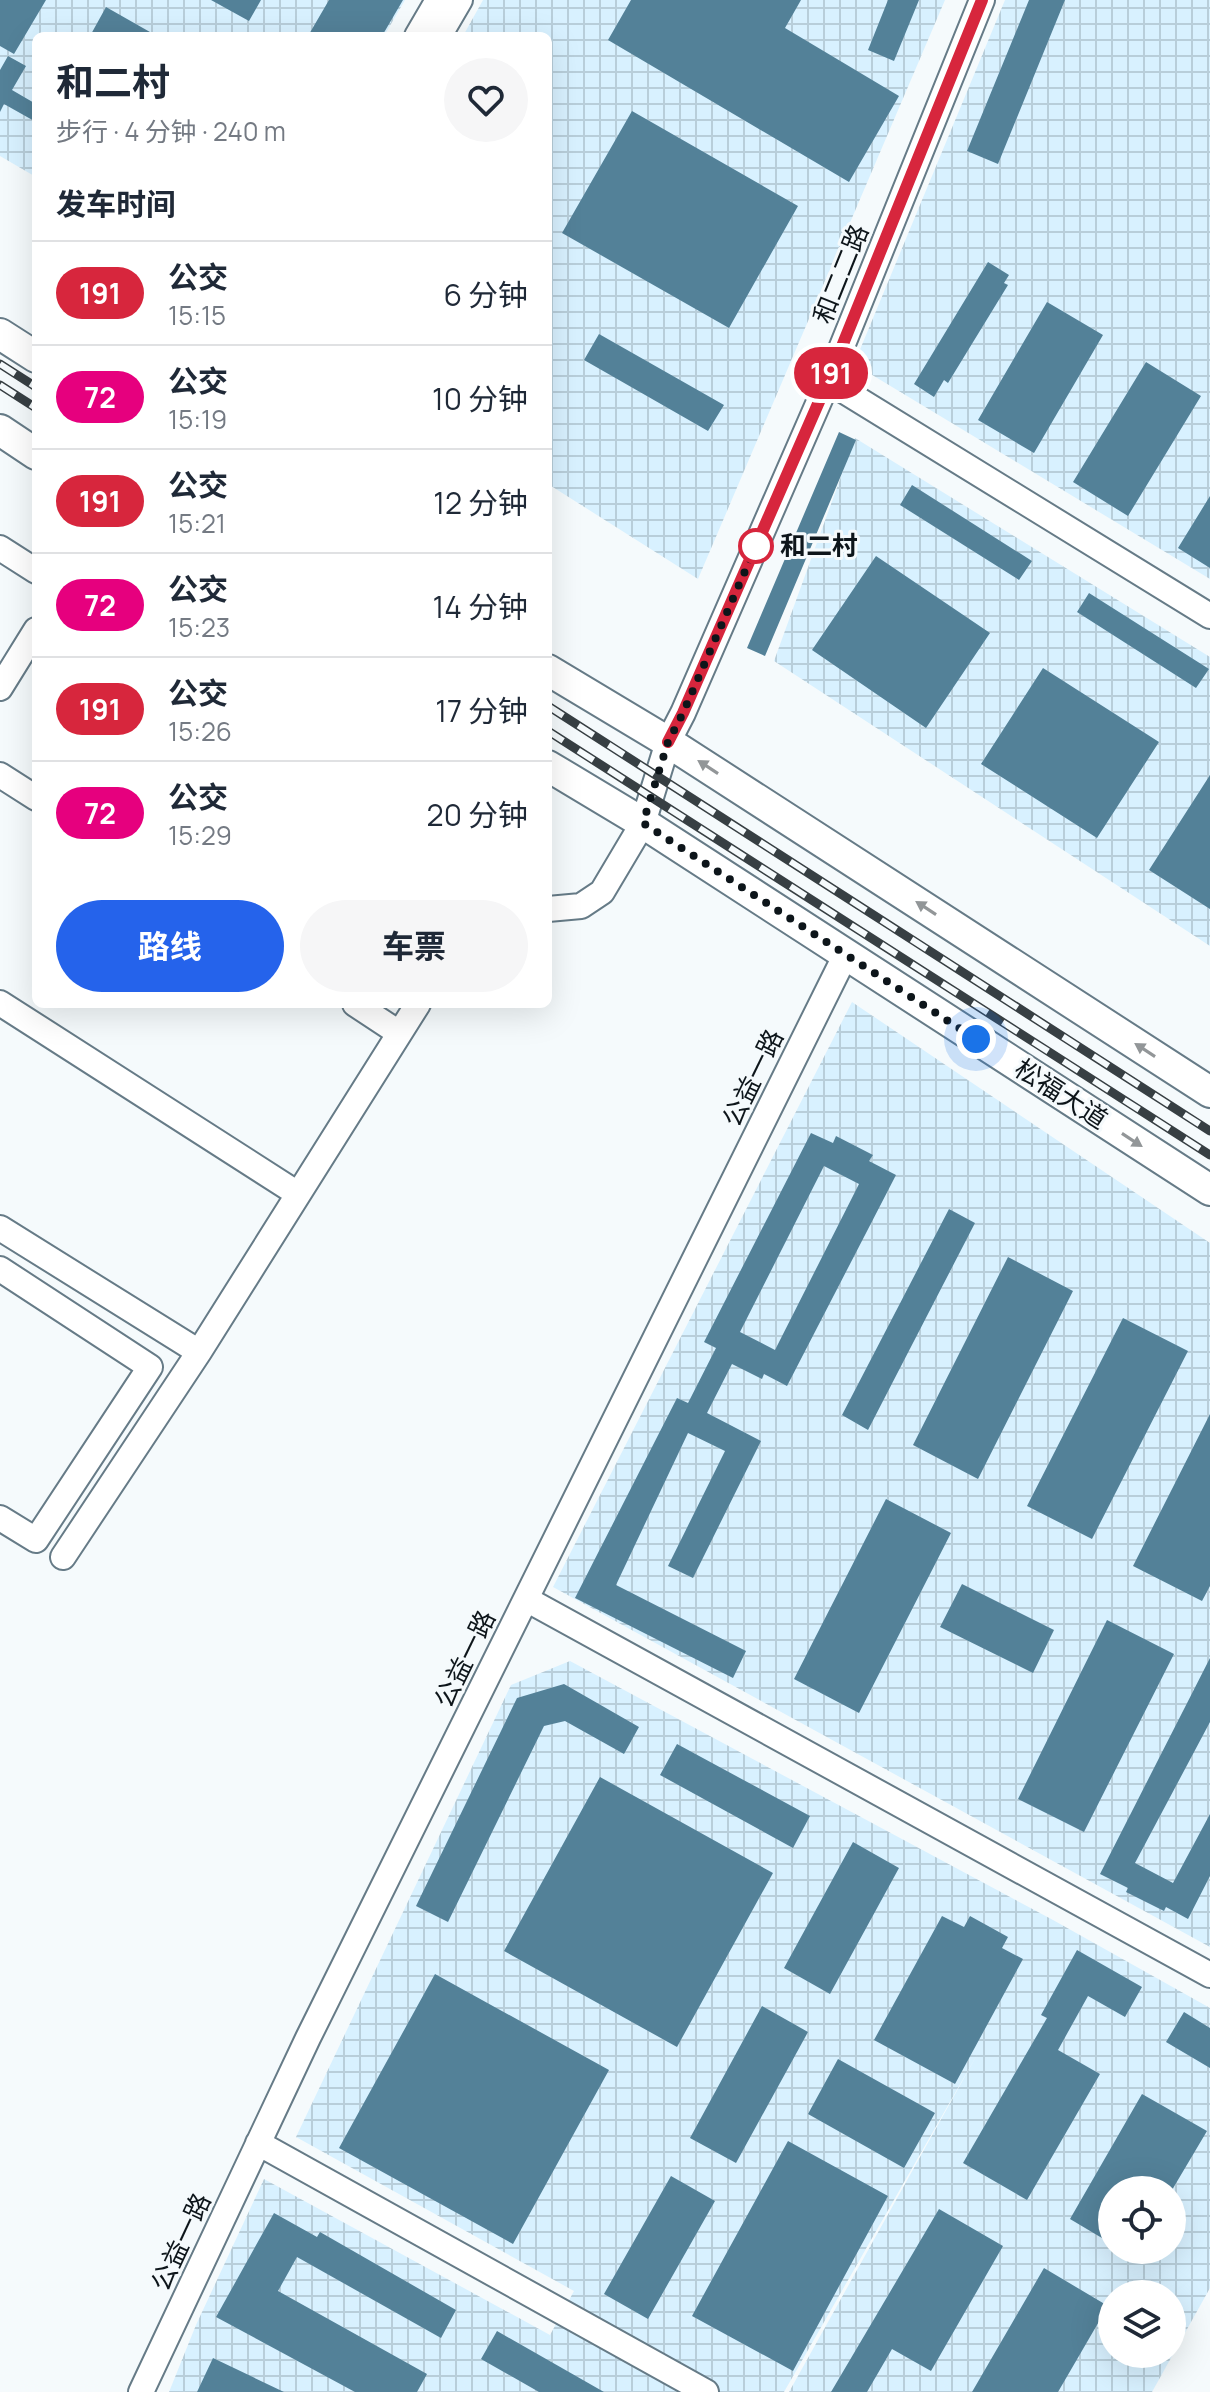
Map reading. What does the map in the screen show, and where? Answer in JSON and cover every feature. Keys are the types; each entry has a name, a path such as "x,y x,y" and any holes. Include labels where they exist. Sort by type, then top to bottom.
{"main road":[{"path":"0,334 32,354"},
{"path":"0,430 32,451"},
{"path":"552,672 668,742 1210,1092"},
{"name":"松福大道","path":"552,768 643,823 1210,1190"}],"street":[{"path":"419,32 438,0"},
{"path":"441,32 460,0"},
{"name":"和二二路","path":"552,909 581,906 602,892 643,823 668,742 688,703 828,381 982,0"},
{"path":"828,381 1210,616"},
{"path":"0,548 32,568"},
{"path":"0,688 32,636"},
{"path":"0,775 32,795"},
{"name":"公益一路","path":"141,2392 258,2143 846,954"},
{"path":"0,1003 298,1194"},
{"path":"361,1008 399,1033"},
{"path":"63,1557 199,1352 415,1008"},
{"path":"0,1228 199,1352"},
{"path":"0,1269 150,1367 36,1540 0,1518"},
{"path":"526,1599 1210,1975"},
{"path":"258,2143 706,2392"}],"shaded area":[{"path":"0,0 405,0 386,32 32,32 32,175 0,156"},
{"path":"483,0 945,0 698,579 552,487 552,32 465,32"},
{"path":"1005,0 1210,0 1210,579 854,364"},
{"path":"855,438 1210,657 1210,946 774,661"},
{"path":"852,1002 1210,1243 1210,1947 553,1587"},
{"path":"570,1661 1053,1920 1210,2008 1210,2288 1186,2331 1186,2280 1098,2280 1098,2368 1165,2368 1152,2392 789,2392 978,2053 784,2392 169,2392 196,2325 264,2179 550,2335 574,2291 296,2137 511,1685"}],"building":[{"path":"0,0 46,0 14,54 0,46"},
{"path":"211,0 261,0 249,21"},
{"path":"329,0 403,0 384,32 310,32"},
{"path":"631,0 801,0 785,28 899,96 849,182 608,40"},
{"path":"888,0 919,0 894,61 868,50"},
{"path":"1029,0 1065,0 998,164 967,151"},
{"path":"106,7 150,32 92,32"},
{"path":"8,56 26,66 12,90 32,102 32,120 4,104 0,112 0,70"},
{"path":"632,111 798,206 729,328 562,233"},
{"path":"988,262 1009,275 1004,283 1008,285 948,383 944,380 934,397 914,384"},
{"path":"1047,302 1103,335 1034,453 978,420"},
{"path":"599,334 724,405 708,431 584,360"},
{"path":"1146,362 1201,396 1128,516 1073,482"},
{"path":"839,432 856,440 765,656 747,648"},
{"path":"912,485 1032,561 1019,580 900,505"},
{"path":"1210,496 1210,568 1178,548"},
{"path":"876,556 990,633 926,728 812,650"},
{"path":"1089,593 1209,669 1196,688 1077,612"},
{"path":"1043,668 1159,742 1097,838 981,764"},
{"path":"1210,775 1210,909 1149,870"},
{"path":"811,1133 833,1143 836,1136 873,1155 869,1161 896,1175 787,1386 764,1374 762,1379 732,1364 707,1413 761,1441 693,1578 668,1566 725,1451 688,1433 616,1585 746,1651 733,1678 575,1598 677,1398 688,1403 716,1348 704,1342","holes":["824,1166 859,1184 775,1350 740,1332"]},
{"path":"949,1209 975,1223 868,1430 842,1415"},
{"path":"1008,1257 1073,1291 978,1479 913,1445"},
{"path":"1123,1318 1188,1351 1092,1539 1027,1506"},
{"path":"1210,1414 1210,1586 1202,1601 1133,1566"},
{"path":"886,1499 951,1533 859,1713 794,1679"},
{"path":"962,1584 1054,1630 1033,1673 940,1627"},
{"path":"1107,1620 1174,1654 1084,1832 1018,1799"},
{"path":"1210,1658 1210,1722 1135,1863 1173,1883 1210,1814 1210,1876 1188,1919 1126,1892 1128,1888 1100,1874"},
{"path":"564,1684 639,1727 624,1754 565,1721 544,1726 448,1922 416,1906 517,1698"},
{"path":"677,1744 810,1816 793,1848 660,1775"},
{"path":"600,1777 773,1873 677,2047 504,1951"},
{"path":"853,1842 899,1868 830,1994 784,1968"},
{"path":"942,1916 964,1927 970,1916 1008,1937 1002,1948 1023,1959 955,2084 874,2040"},
{"path":"1077,1950 1142,1987 1125,2017 1088,1996 1058,2050 1100,2074 1027,2200 963,2163 1047,2018 1041,2015"},
{"path":"435,1974 609,2070 513,2244 339,2148"},
{"path":"762,2006 808,2032 736,2163 690,2138"},
{"path":"1184,2012 1210,2028 1210,2068 1166,2042"},
{"path":"838,2059 935,2113 904,2168 808,2114"},
{"path":"1142,2094 1207,2131 1180,2176 1098,2176 1098,2236 1070,2219"},
{"path":"788,2141 888,2196 793,2371 692,2316"},
{"path":"671,2176 715,2201 648,2319 604,2294"},
{"path":"939,2209 1003,2246 931,2371 892,2349 867,2392 831,2392"},
{"path":"274,2213 317,2237 320,2232 456,2310 441,2338 297,2257 278,2291 427,2374 417,2392 355,2392 216,2317"},
{"path":"1044,2268 1098,2300 1098,2323 1058,2392 972,2392"},
{"path":"497,2331 604,2392 539,2392 481,2359"},
{"path":"213,2358 284,2392 197,2392"}],"railway":[{"path":"0,364 32,384"},
{"path":"0,385 32,405"},
{"path":"552,709 1210,1131"},
{"path":"552,734 1210,1155"}],"bus line":[{"name":"191","path":"668,742 828,381 982,0"}],"place":[{"name":"和二村","path":"756,546"}],"route":[{"path":"756,546 668,742 643,823 976,1039"}]}
